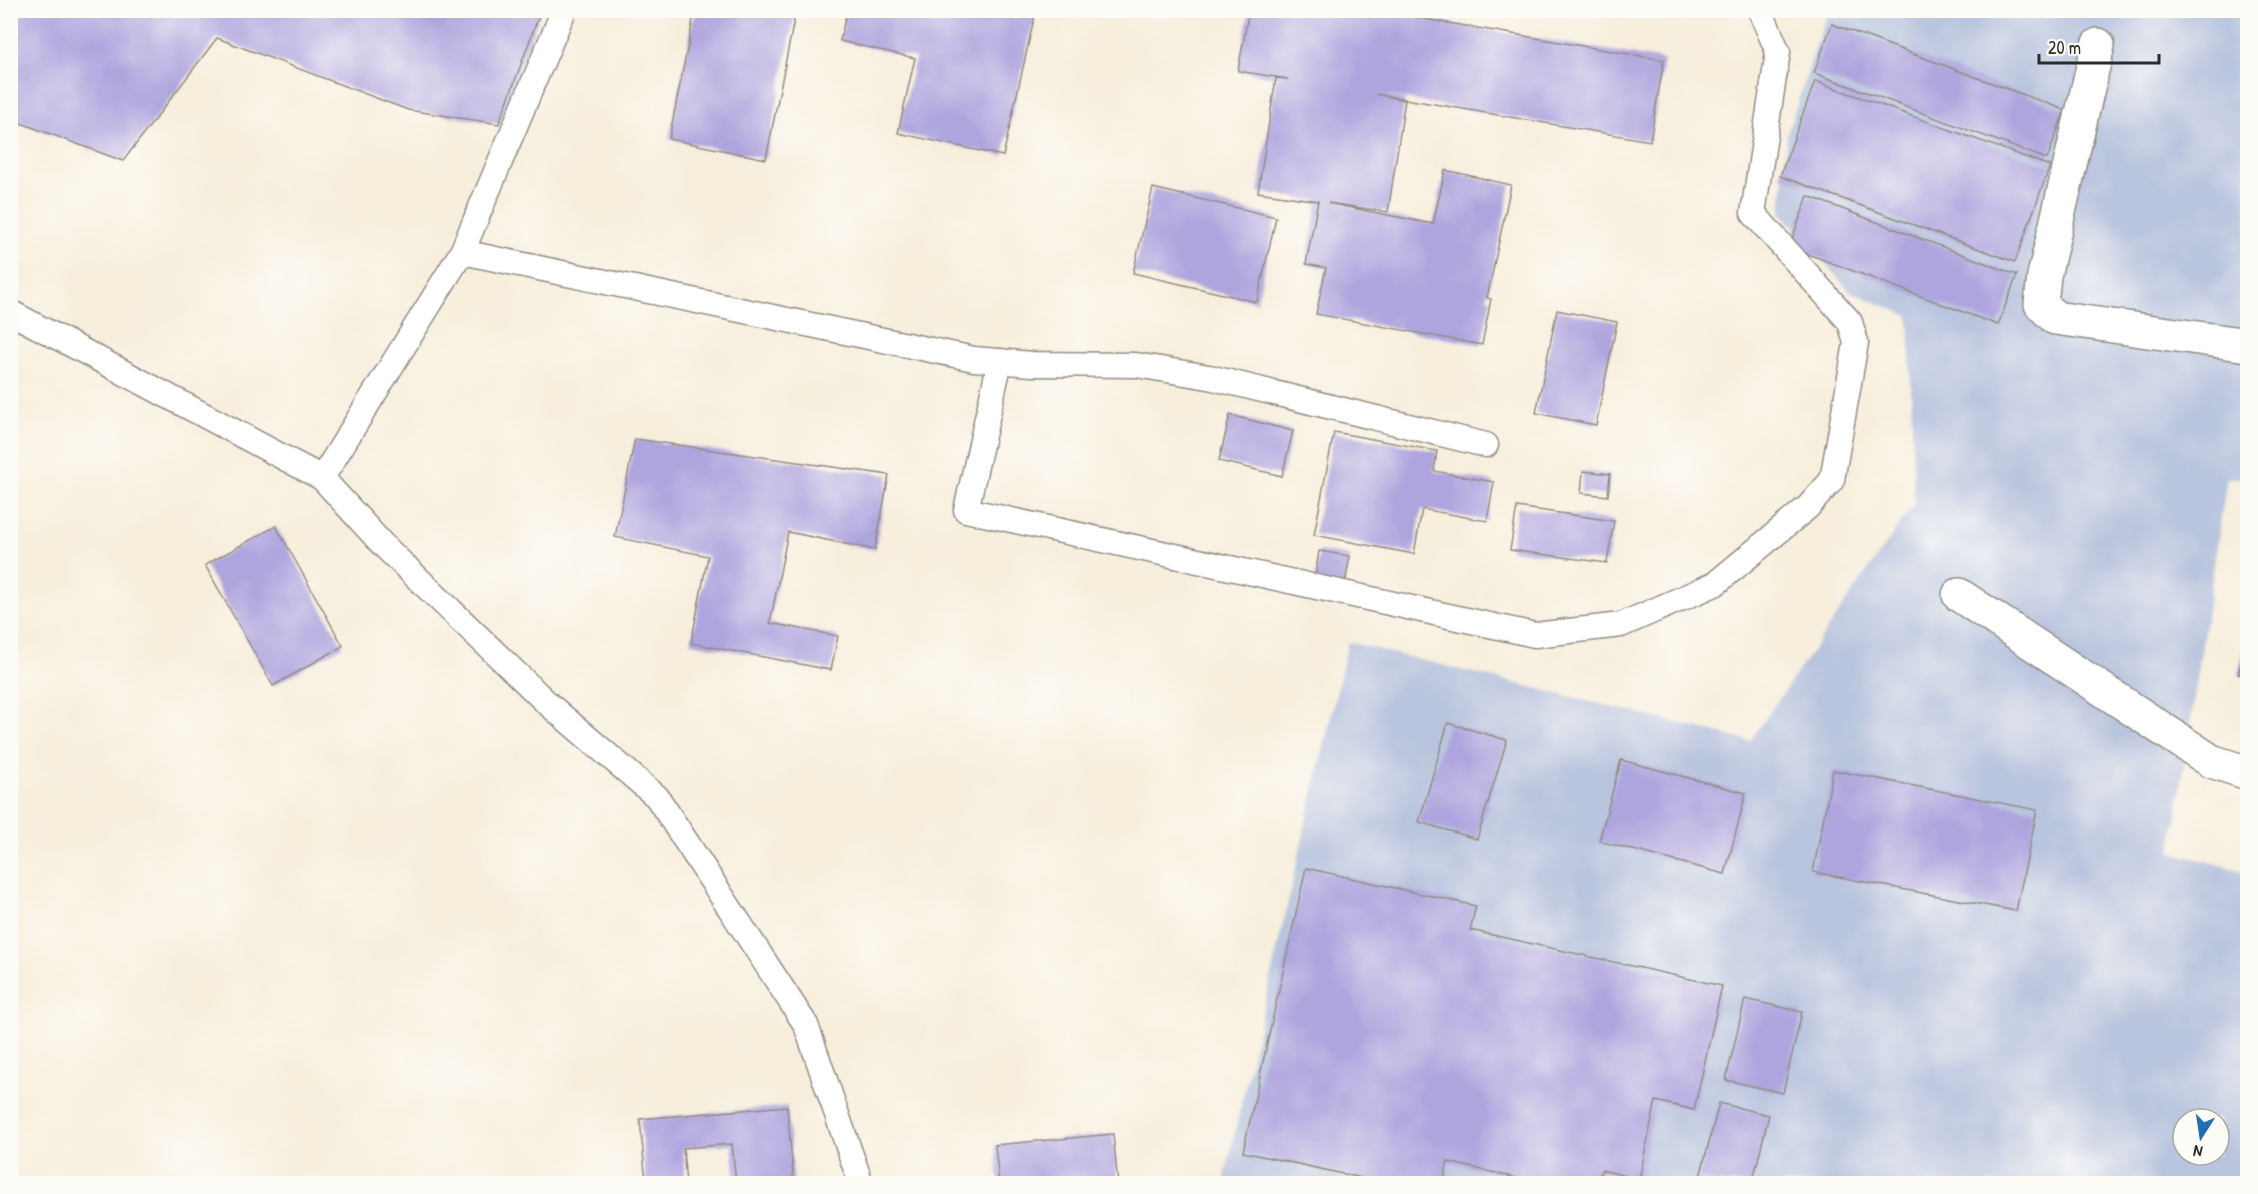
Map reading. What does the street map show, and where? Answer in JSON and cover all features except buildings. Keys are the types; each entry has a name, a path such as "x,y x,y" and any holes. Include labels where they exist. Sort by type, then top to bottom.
{"street":[{"path":"2098,45 2044,276 2041,304 2055,318 2247,345"},
{"path":"1959,595 2211,761 2247,773"}],"lane":[{"path":"322,478 462,252 564,10"},
{"path":"1000,362 966,510 1535,635 1621,625 1715,584 1808,507 1832,480 1856,343 1850,322 1753,213 1778,52 1760,10"},
{"path":"462,252 974,359 1032,364 1136,365 1209,377 1486,445"},
{"path":"10,312 322,478 382,544 547,703 657,798 806,1025 861,1184"}],"shaded area":[{"path":"1828,11 2247,11 2247,478 2227,478 2171,852 2247,872 2247,1183 1225,1184 1225,1175 1348,642 1750,741 1914,504 1909,316 1849,291 1781,212 1787,134"}]}
